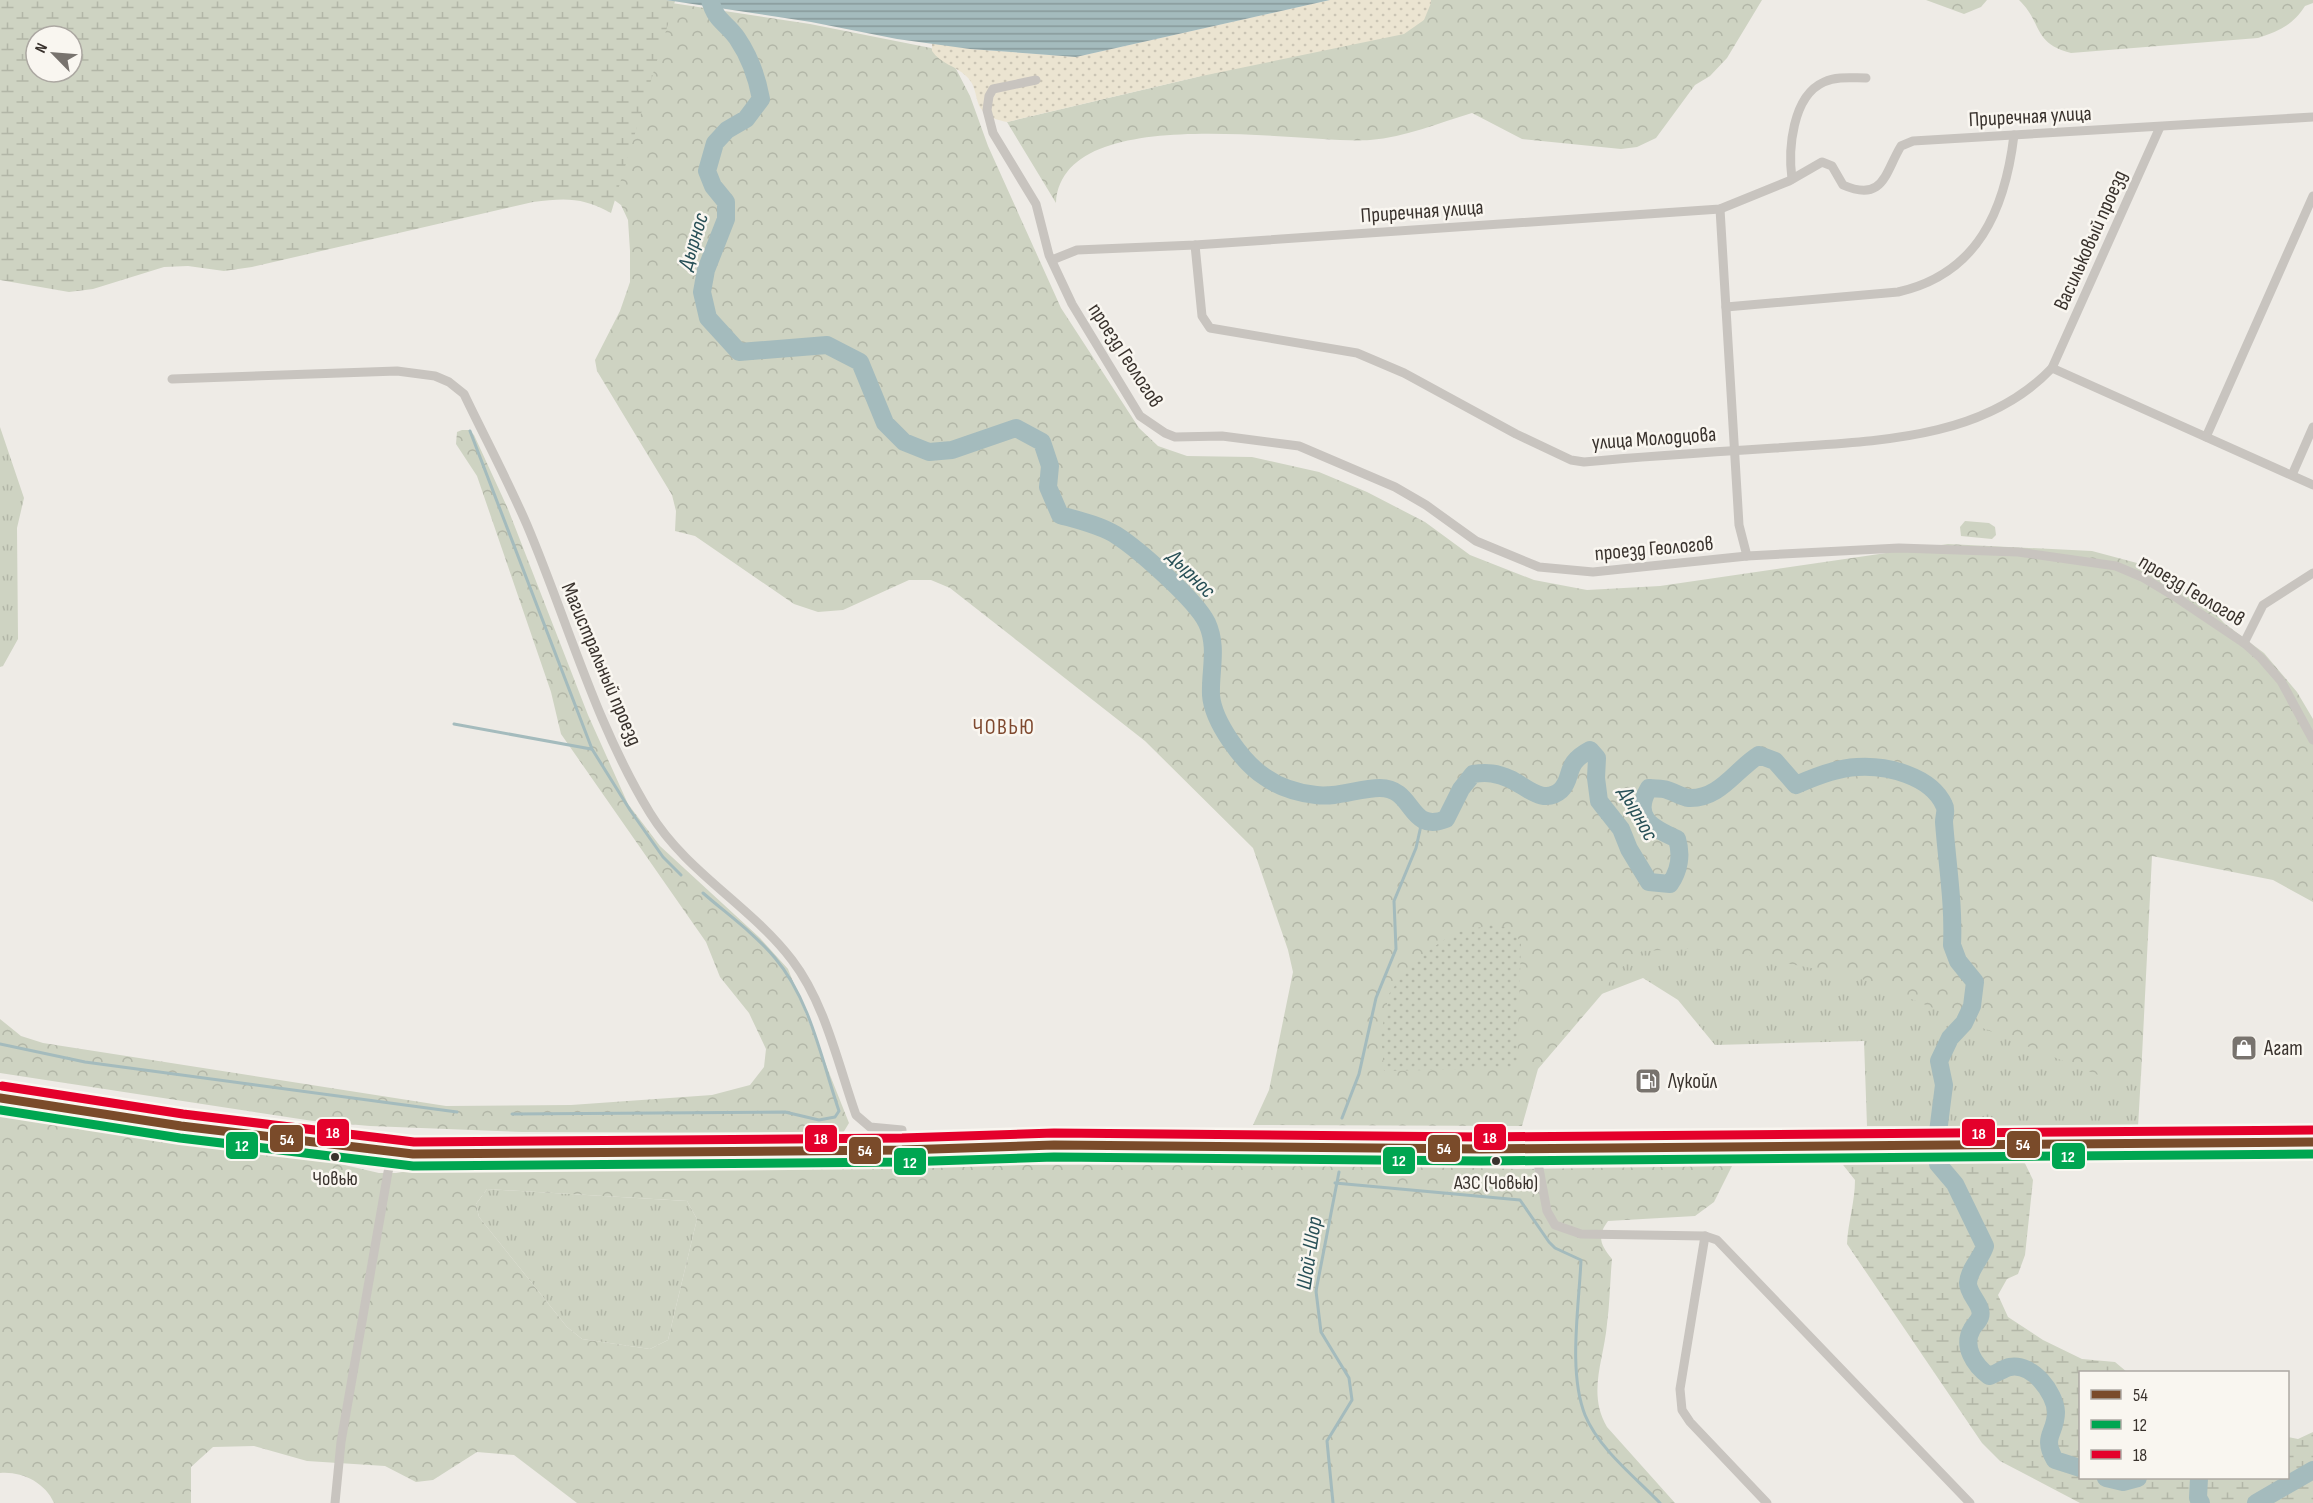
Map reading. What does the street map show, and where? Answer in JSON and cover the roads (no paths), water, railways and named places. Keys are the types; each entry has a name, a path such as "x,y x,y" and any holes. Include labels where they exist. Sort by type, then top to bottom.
{"main road":[{"path":"0,1098 181,1126 394,1152 902,1150 1054,1145 1535,1147 2313,1142"}],"street":[{"path":"1792,179 1790,156 1792,137 1799,114 1814,88 1825,81 1866,78"},
{"name":"проезд Геологов","path":"1036,80 993,89 989,96 987,110 996,141 1036,204 1052,260 1072,304 1140,416 1165,433 1175,437 1221,436 1299,446 1395,487 1426,505 1476,541 1539,567 1593,572 1747,556 1899,548 2018,552 2116,566 2142,577 2244,643 2281,681 2313,740"},
{"name":"Приречная улица","path":"1052,260 1077,250 1195,245 1720,208 1792,179 1821,162 1832,166 1844,185 1864,190 1876,188 1885,181 1901,146 1913,141 2313,117"},
{"name":"Васильковый проезд","path":"2052,368 2160,127"},
{"path":"1726,307 1898,292 1917,288 1940,276 1964,259 1982,239 1994,218 2004,192 2014,135"},
{"path":"2206,437 2313,195"},
{"path":"1720,208 1739,525 1747,556"},
{"name":"улица Молодцова","path":"1195,245 1202,316 1210,328 1357,353 1404,373 1516,434 1571,460 1584,462 1852,442 1924,433 1970,420 2004,405 2042,379 2052,368"},
{"path":"2052,368 2313,485"},
{"name":"Магистральный проезд","path":"172,378 397,371 435,376 449,382 464,394 527,525 597,709 650,813 671,842 775,940 793,961 814,996 856,1115 870,1127 902,1130 902,1150"},
{"path":"2292,475 2313,427"},
{"path":"2244,643 2263,605 2313,573"},
{"path":"1535,1147 1547,1211 1555,1225 1581,1233 1705,1236 1717,1240 1970,1503"},
{"path":"335,1503 341,1442 388,1172 394,1152"},
{"path":"1705,1236 1680,1389 1682,1410 1767,1503"}],"water":[{"path":"666,0 1330,0 1076,57 970,49 897,39 811,22"}],"waterway":[{"name":"Дырнос","path":"710,0 715,13 746,52 761,99 746,119 727,130 715,143 707,171 713,186 726,202 726,219 706,270 702,292 708,318 739,352 827,345 860,362 885,423 904,442 929,452 952,450 1016,428 1042,442 1050,466 1048,487 1060,515 1116,535 1166,576 1201,613 1207,623 1212,641 1211,695 1217,717 1230,741 1256,771 1265,777 1289,789 1324,796 1372,788 1391,790 1400,795 1418,816 1434,822 1446,819 1461,789 1473,774 1501,775 1535,793 1548,796 1561,790 1572,765 1590,750 1597,758 1596,778 1599,801 1621,829 1629,849 1649,882 1670,884 1679,863 1679,845 1677,839 1660,831 1647,821 1642,807 1649,788 1665,789 1683,797 1700,797 1718,789 1759,755 1775,761 1796,785 1834,771 1869,767 1907,774 1938,795 1945,809 1952,945 1958,961 1975,982 1972,1006 1964,1023 1950,1038 1939,1061 1944,1085 1936,1148 1938,1164 1955,1184 1985,1246 1968,1283 1981,1313 1969,1335 1969,1348 1974,1361 1989,1376 2010,1367 2019,1367 2034,1374 2041,1381 2055,1404 2055,1419 2049,1440 2051,1452 2055,1460 2079,1468"},
{"path":"470,431 592,749 663,857 681,875"},
{"path":"454,724 591,749"},
{"name":"Шой-Шор","path":"1342,1118 1359,1074 1376,998 1396,949 1394,901 1416,848 1422,821"},
{"path":"512,1114 785,1112 819,1120 835,1117 839,1111 814,1031 787,974 758,940 703,893"},
{"path":"0,1044 85,1062 457,1112"},
{"name":"Шой-Шор","path":"1333,1503 1327,1441 1352,1400 1349,1378 1321,1332 1316,1291 1339,1172"},
{"path":"1335,1183 1520,1200 1555,1248 1581,1260 1576,1359 1580,1398 1585,1415 1608,1451 1660,1503"},
{"name":"Дырнос","path":"2256,1503 2313,1470"},
{"name":"Дырнос","path":"2110,1479 2123,1482 2134,1479"},
{"name":"Дырнос","path":"2199,1479 2198,1498 2201,1503"}],"place":[{"name":"Агат","path":"2244,1048"},
{"name":"Лукойл","path":"1648,1081"},
{"name":"Човью","path":"335,1157"},
{"name":"АЗС (Човью)","path":"1496,1161"}],"district":[{"name":"ЧОВЬЮ","path":"1004,726"}]}
